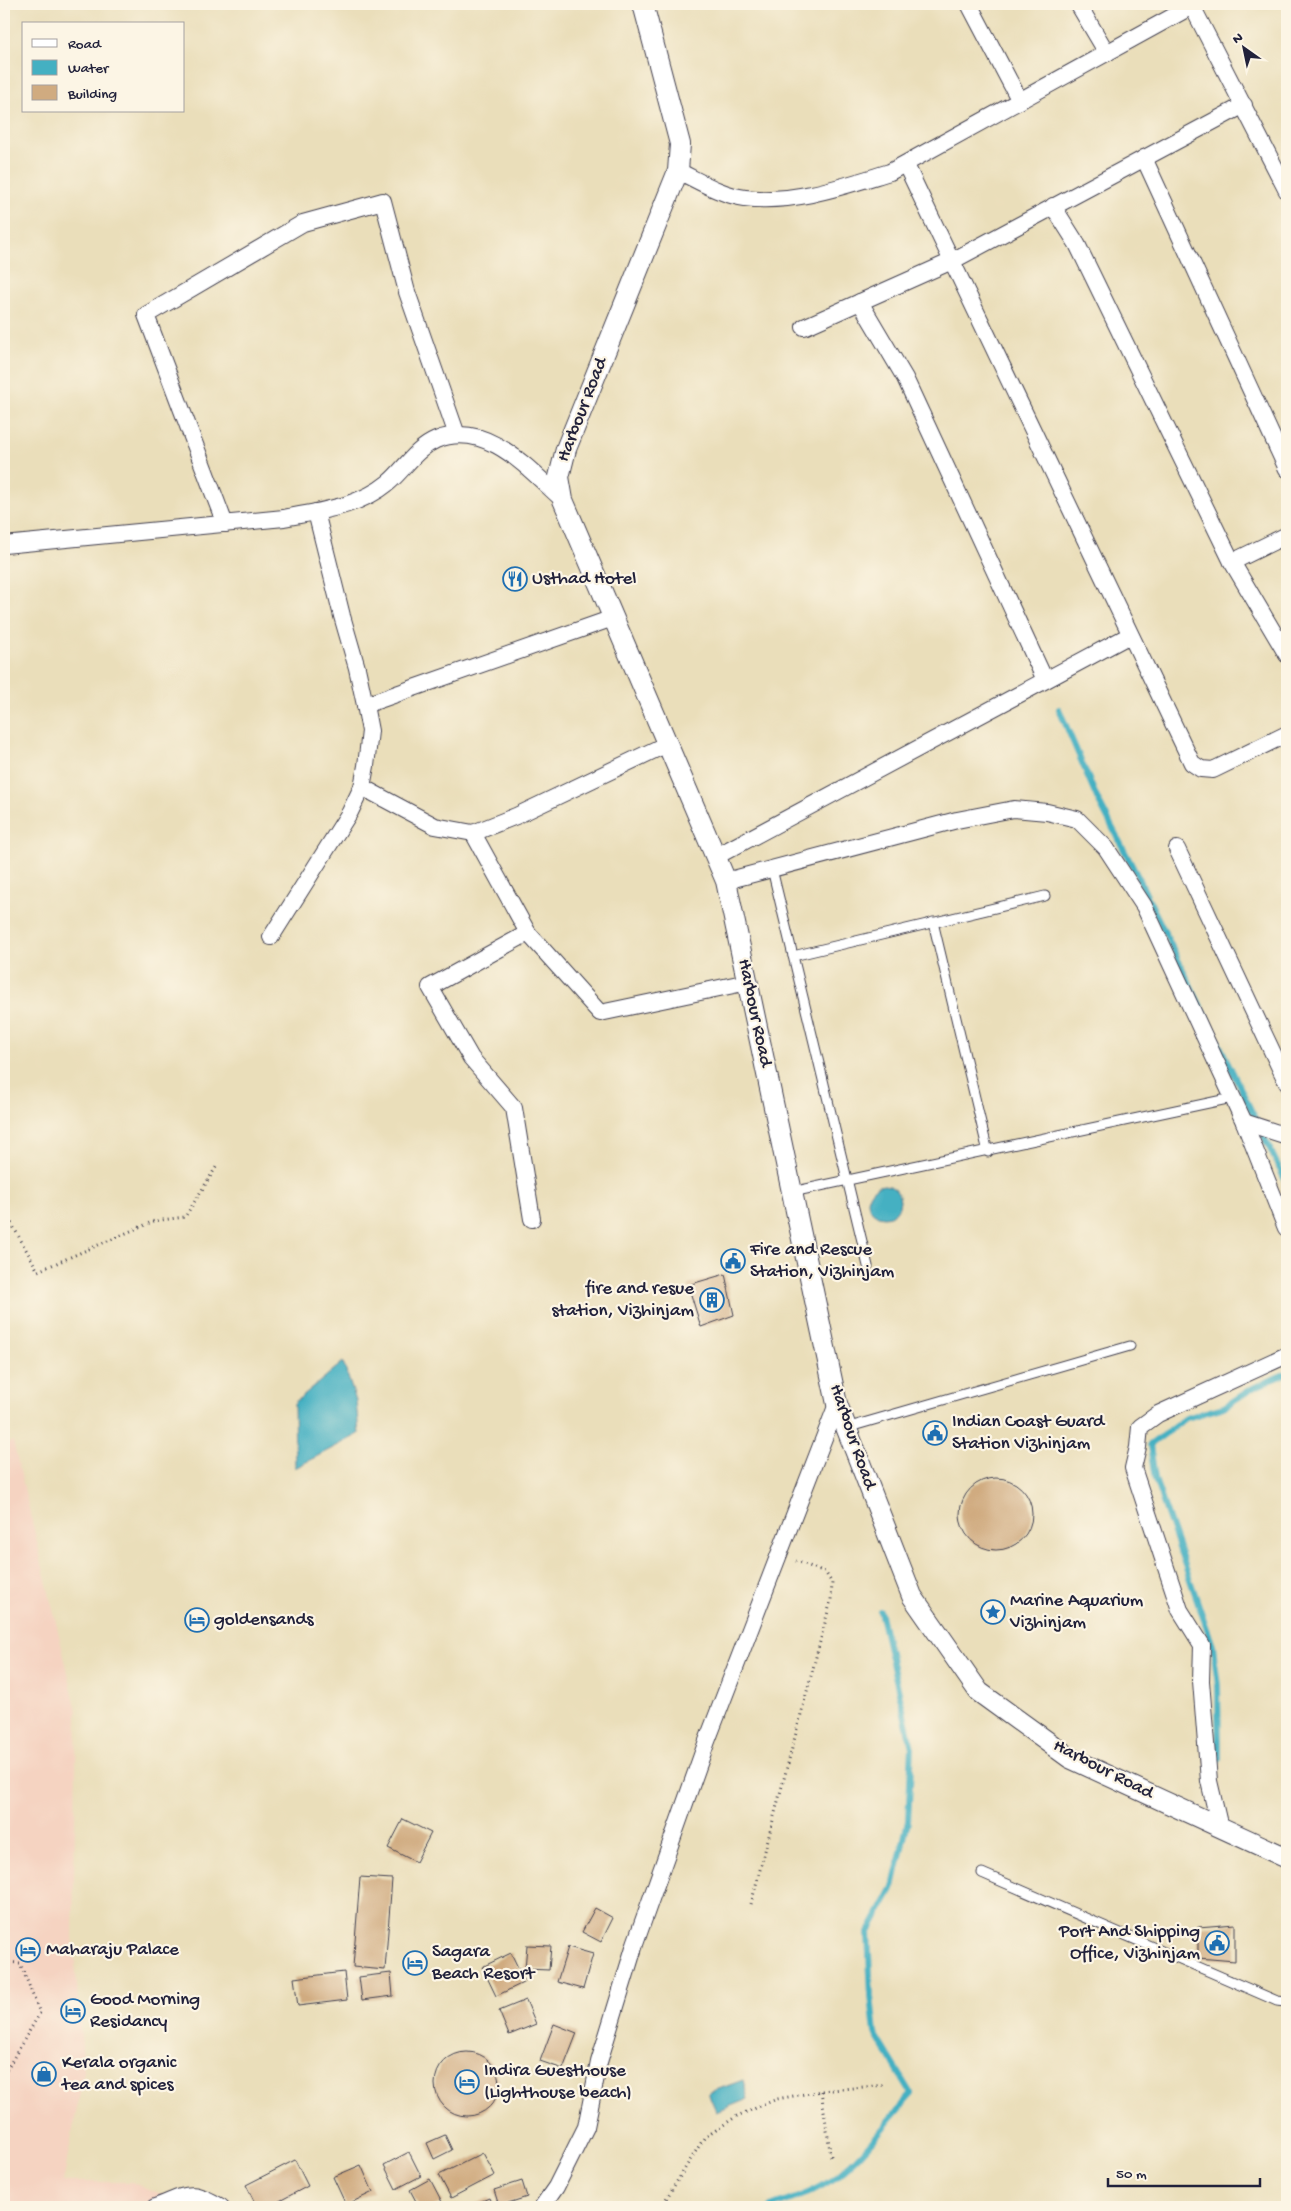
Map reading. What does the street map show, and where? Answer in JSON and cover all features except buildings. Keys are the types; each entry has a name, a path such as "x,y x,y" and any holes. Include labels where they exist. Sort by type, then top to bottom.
{"street":[{"name":"Harbour Road","path":"643,4 680,144 678,171 566,449 559,477 562,500 726,881 837,1404 912,1596 979,1692 1070,1758 1287,1858"},
{"path":"969,4 1020,102"},
{"path":"1078,4 1107,53"},
{"path":"678,171 719,191 744,198 781,199 840,187 890,172 1020,102 1192,5 1244,105 1281,162 1287,191"},
{"path":"804,327 952,261 1244,105"},
{"path":"1144,158 1287,469"},
{"path":"906,165 1192,764 1201,769 1212,770 1287,734"},
{"path":"225,524 146,315 304,223 383,201 407,292 457,435"},
{"path":"1054,206 1077,244 1232,562 1287,656"},
{"path":"860,302 905,378 1044,680"},
{"path":"4,545 284,518 316,512 356,502 387,484 415,454 435,440 457,435 482,438 505,450 562,500"},
{"path":"271,937 350,812 362,787 370,731 357,668 316,512"},
{"path":"1232,562 1287,535"},
{"path":"365,705 613,618"},
{"path":"715,857 1130,635"},
{"path":"362,787 435,826 473,832 516,816 667,744"},
{"path":"726,881 957,820 1014,809 1047,812 1077,818 1106,848 1144,906 1244,1122 1286,1228"},
{"path":"473,832 528,933 600,1013 748,982"},
{"path":"1177,849 1287,1083"},
{"path":"528,933 430,987 471,1058 514,1108 532,1219"},
{"path":"1244,1122 1287,1136"},
{"path":"1220,1828 1209,1781 1201,1681 1202,1645 1180,1610 1133,1468 1140,1427 1158,1414 1287,1355"},
{"path":"542,2207 556,2187 586,2127 599,2062 635,1944 707,1741 837,1404"},
{"path":"155,2207 194,2194 202,2195 221,2207"}],"lane":[{"path":"772,869 868,1266"},
{"path":"793,956 1045,896"},
{"path":"933,922 988,1152"},
{"path":"792,1192 988,1152 1232,1098"},
{"path":"846,1428 1130,1346"},
{"path":"982,1872 1277,2001 1287,2002"}],"path":[{"path":"4,1210 38,1271 154,1221 186,1217 218,1164"},
{"path":"751,1904 831,1600 832,1583 824,1572 779,1554"},
{"path":"4,1962 20,1963 40,2012 4,2074"},
{"path":"661,2207 704,2138 737,2116 777,2099 821,2091 885,2086"},
{"path":"821,2091 830,2157"}],"shaded area":[{"path":"13,1441 77,1711 73,1937 84,2071 63,2182 132,2182 193,2207 4,2207 4,1445"}],"water":[{"path":"884,1185 895,1190 900,1201 895,1212 884,1217 873,1212 868,1201 873,1190"},
{"path":"343,1362 356,1401 359,1434 295,1468 294,1403"},
{"path":"743,2080 748,2099 716,2112 708,2093"}],"waterway":[{"path":"1059,709 1097,798 1138,877 1287,1184"},
{"path":"1219,1759 1218,1686 1213,1646 1155,1479 1150,1445 1186,1418 1224,1407 1253,1388 1287,1373"},
{"path":"771,2207 812,2191 834,2178 856,2159 912,2094 875,2033 871,1996 868,1933 893,1887 908,1821 912,1748 880,1611"}],"place":[{"name":"Usthad Hotel","path":"515,579"},
{"name":"Fire and Rescue Station, Vizhinjam","path":"733,1261"},
{"name":"fire and resue station, Vizhinjam","path":"712,1300"},
{"name":"Indian Coast Guard Station Vizhinjam","path":"935,1433"},
{"name":"Marine Aquarium Vizhinjam","path":"993,1612"},
{"name":"goldensands","path":"197,1620"},
{"name":"Port And Shipping Office, Vizhinjam","path":"1217,1943"},
{"name":"Maharaju Palace","path":"28,1950"},
{"name":"Sagara Beach Resort","path":"415,1963"},
{"name":"Good Morning Residancy","path":"73,2011"},
{"name":"Kerala organic tea and spices","path":"44,2074"},
{"name":"Indira Guesthouse (Lighthouse beach)","path":"467,2082"}]}
